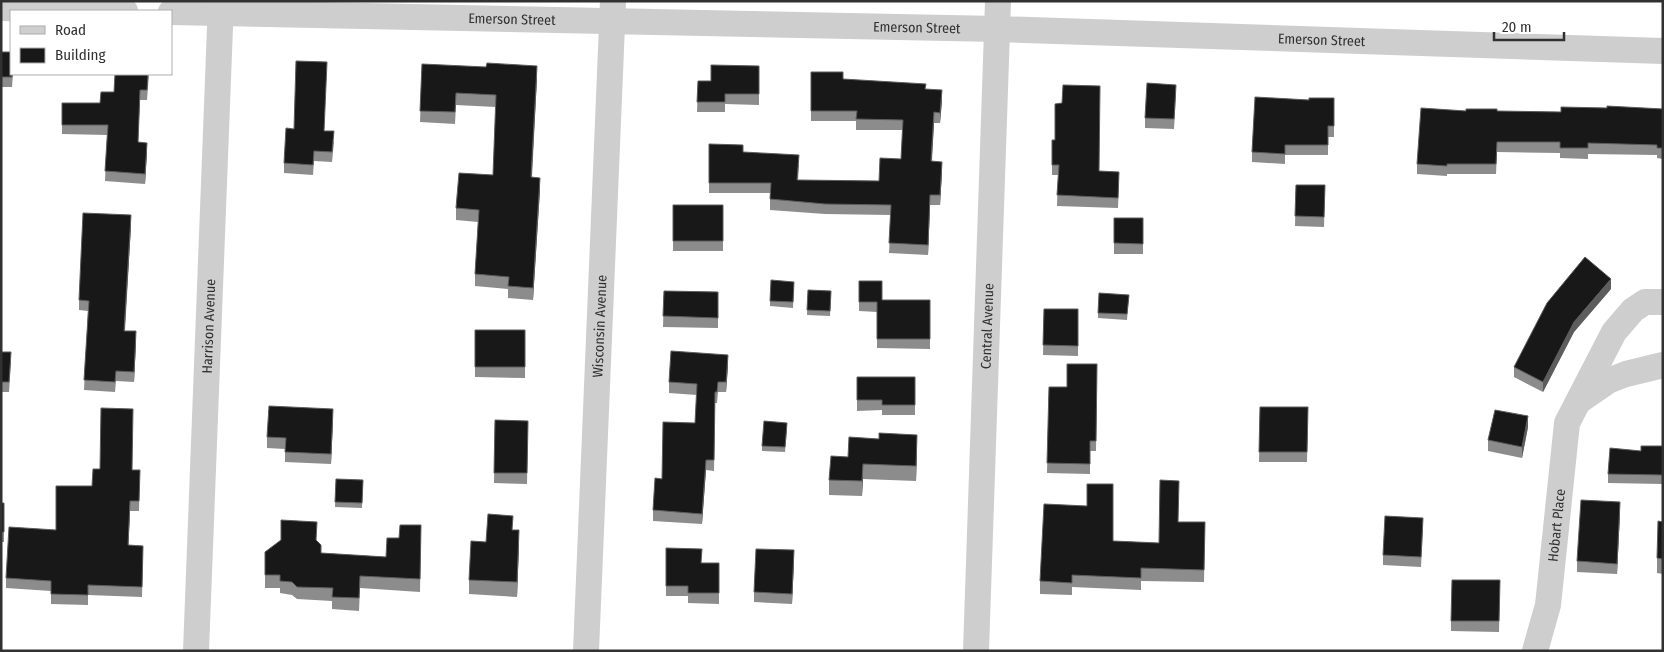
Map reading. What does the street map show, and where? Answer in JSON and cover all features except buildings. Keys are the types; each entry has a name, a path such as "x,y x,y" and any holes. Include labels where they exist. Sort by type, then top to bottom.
{"street":[{"name":"Central Avenue","path":"976,651 998,1"},
{"name":"Emerson Street","path":"172,12 221,7 612,12 997,29 1663,51"},
{"name":"Harrison Avenue","path":"196,651 221,7"},
{"path":"1,8 84,10"},
{"name":"Wisconsin Avenue","path":"586,651 612,12"},
{"name":"Hobart Place","path":"1535,651 1548,606 1567,423 1614,332 1633,310 1645,302 1663,302"},
{"name":"Hobart Place","path":"1579,402 1608,381 1626,374 1663,365"}]}
